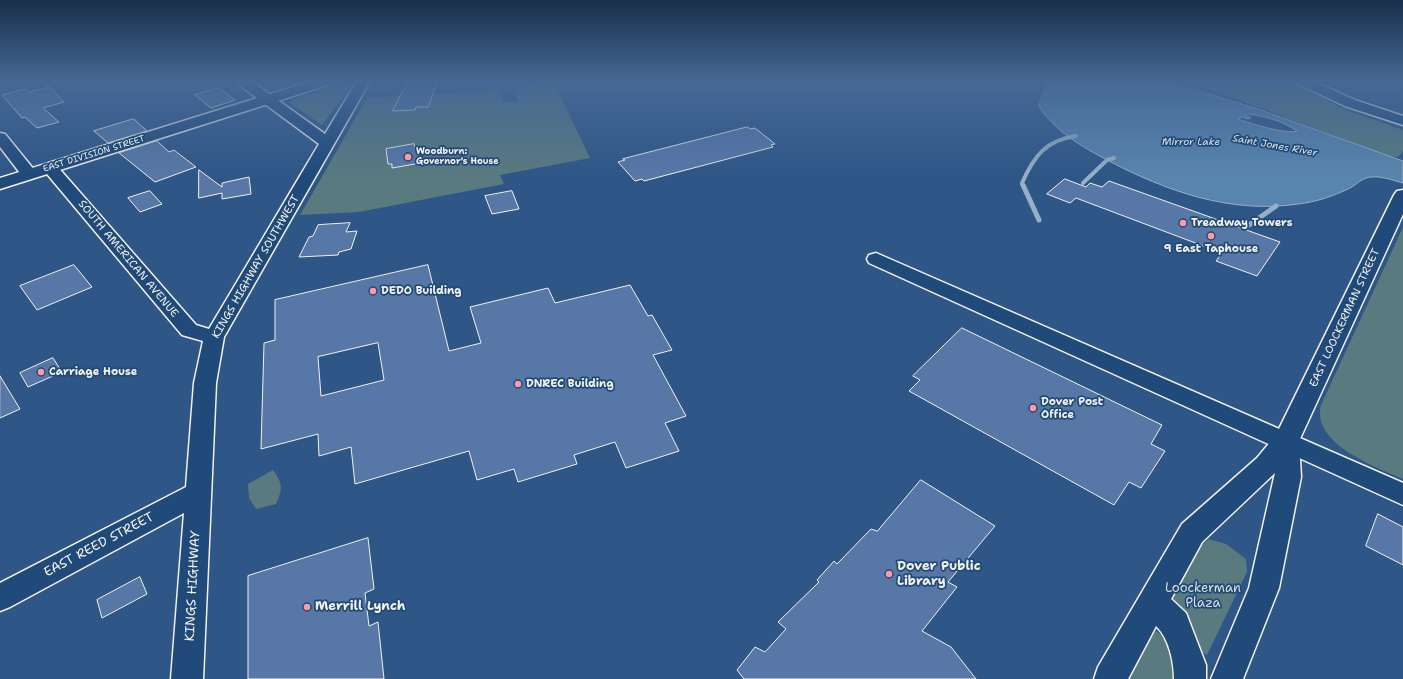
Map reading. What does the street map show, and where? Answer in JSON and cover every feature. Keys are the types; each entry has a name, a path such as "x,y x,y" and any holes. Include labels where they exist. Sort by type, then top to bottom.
{"main road":[{"name":"EAST DIVISION STREET","path":"0,184 226,113"},
{"name":"EAST LOOCKERMAN STREET","path":"1286,441 1403,195"},
{"path":"1110,679 1192,533 1266,465 1286,441"},
{"path":"1227,679 1264,588 1288,477 1286,441"},
{"path":"1153,602 1175,623 1190,665 1190,679"}],"street":[{"path":"287,113 327,143"},
{"name":"KINGS HIGHWAY SOUTHWEST","path":"198,493 205,383 214,337 345,113"},
{"path":"1377,113 1403,122"},
{"path":"0,137 29,174"},
{"name":"SOUTH AMERICAN AVENUE","path":"50,168 189,330 214,337"},
{"path":"876,259 1403,494"},
{"name":"EAST REED STREET","path":"0,598 198,493"},
{"name":"KINGS HIGHWAY","path":"187,679 198,493"}],"green space":[{"path":"304,113 331,113 322,125"},
{"path":"359,113 568,113 590,158 500,175 504,184 359,212 300,215"},
{"path":"1273,113 1354,113 1403,130 1403,151 1398,157 1388,156"},
{"path":"1403,227 1403,479 1363,461 1335,442 1326,431 1321,419 1321,405"},
{"path":"273,470 279,479 281,486 276,504 256,509 249,498 248,484"},
{"name":"Loockerman Plaza","path":"1209,539 1226,544 1246,559 1247,572 1207,655 1196,649 1173,608 1171,597 1174,587 1200,546"},
{"name":"Loockerman Plaza","path":"1157,631 1168,642 1176,655 1174,679 1125,679 1149,635"}],"water":[{"name":"Mirror Lake","path":"1043,113 1268,113 1403,161 1403,183 1383,178 1368,178 1331,196 1298,204 1248,206 1223,203 1175,190 1129,171 1079,144 1061,131","holes":["1248,114 1267,118 1292,127 1297,131 1292,132 1277,130 1238,119 1241,117 1249,119 1251,117 1245,116"]}],"building":[{"path":"17,113 48,113 59,122 37,128 25,117 22,118"},
{"path":"134,119 147,131 108,143 94,131"},
{"path":"748,127 750,129 755,128 775,144 771,145 773,147 644,181 642,179 635,181 618,162 625,160 623,159"},
{"path":"157,141 169,152 174,150 196,167 155,182 119,153"},
{"name":"Woodburn: Governor's House","path":"414,144 420,163 392,168 392,164 388,164 386,149"},
{"path":"199,170 222,187 222,183 249,177 251,194 222,199 222,193 199,198"},
{"name":"Treadway Towers","path":"1065,179 1086,187 1090,183 1102,187 1109,181 1280,242 1257,276 1216,261 1222,253 1076,198 1070,203 1047,194"},
{"path":"150,191 162,204 140,212 128,198"},
{"path":"512,191 519,209 492,214 485,196"},
{"path":"350,223 346,232 357,231 351,249 339,252 338,255 299,257 309,237 313,236 318,225"},
{"path":"74,265 92,287 37,310 20,286"},
{"name":"DNREC Building","path":"428,265 449,351 481,343 470,307 548,288 555,303 630,285 648,316 652,315 672,350 653,355 686,416 665,423 679,451 626,468 615,442 574,455 577,464 518,482 514,469 477,480 469,451 355,484 351,447 319,456 318,434 261,449 264,343 275,340 275,300","holes":["378,343 384,380 321,396 318,357"]},
{"name":"Dover Post Office","path":"962,328 1162,425 1151,444 1165,451 1141,488 1129,482 1114,505 909,391 920,380 913,376"},
{"name":"Carriage House","path":"53,358 62,372 28,387 20,373"},
{"path":"0,376 20,409 0,418"},
{"name":"Dover Public Library","path":"921,480 995,526 948,582 957,587 922,631 951,647 976,679 744,679 737,670 755,647 765,652 786,629 778,622 819,582 817,580 834,561 837,564 871,529 877,531"},
{"path":"1378,514 1403,527 1403,565 1366,546"},
{"name":"Merrill Lynch","path":"368,538 374,589 365,593 369,626 378,622 384,679 248,679 248,576"},
{"path":"140,577 147,594 102,618 97,600"}],"waterway":[{"path":"1023,186 1022,183 1031,165 1042,151 1057,141 1076,136"},
{"path":"1083,183 1107,160 1114,158"},
{"path":"1023,185 1039,220"},
{"path":"1249,225 1276,206"}],"place":[{"name":"Woodburn: Governor's House","path":"408,157"},
{"name":"Treadway Towers","path":"1183,223"},
{"name":"9 East Taphouse","path":"1211,236"},
{"name":"DEDO Building","path":"373,291"},
{"name":"Carriage House","path":"41,372"},
{"name":"DNREC Building","path":"518,384"},
{"name":"Dover Post Office","path":"1033,408"},
{"name":"Dover Public Library","path":"889,574"},
{"name":"Merrill Lynch","path":"307,607"}],"water label":[{"name":"Saint Jones River","path":"1275,146"}]}
